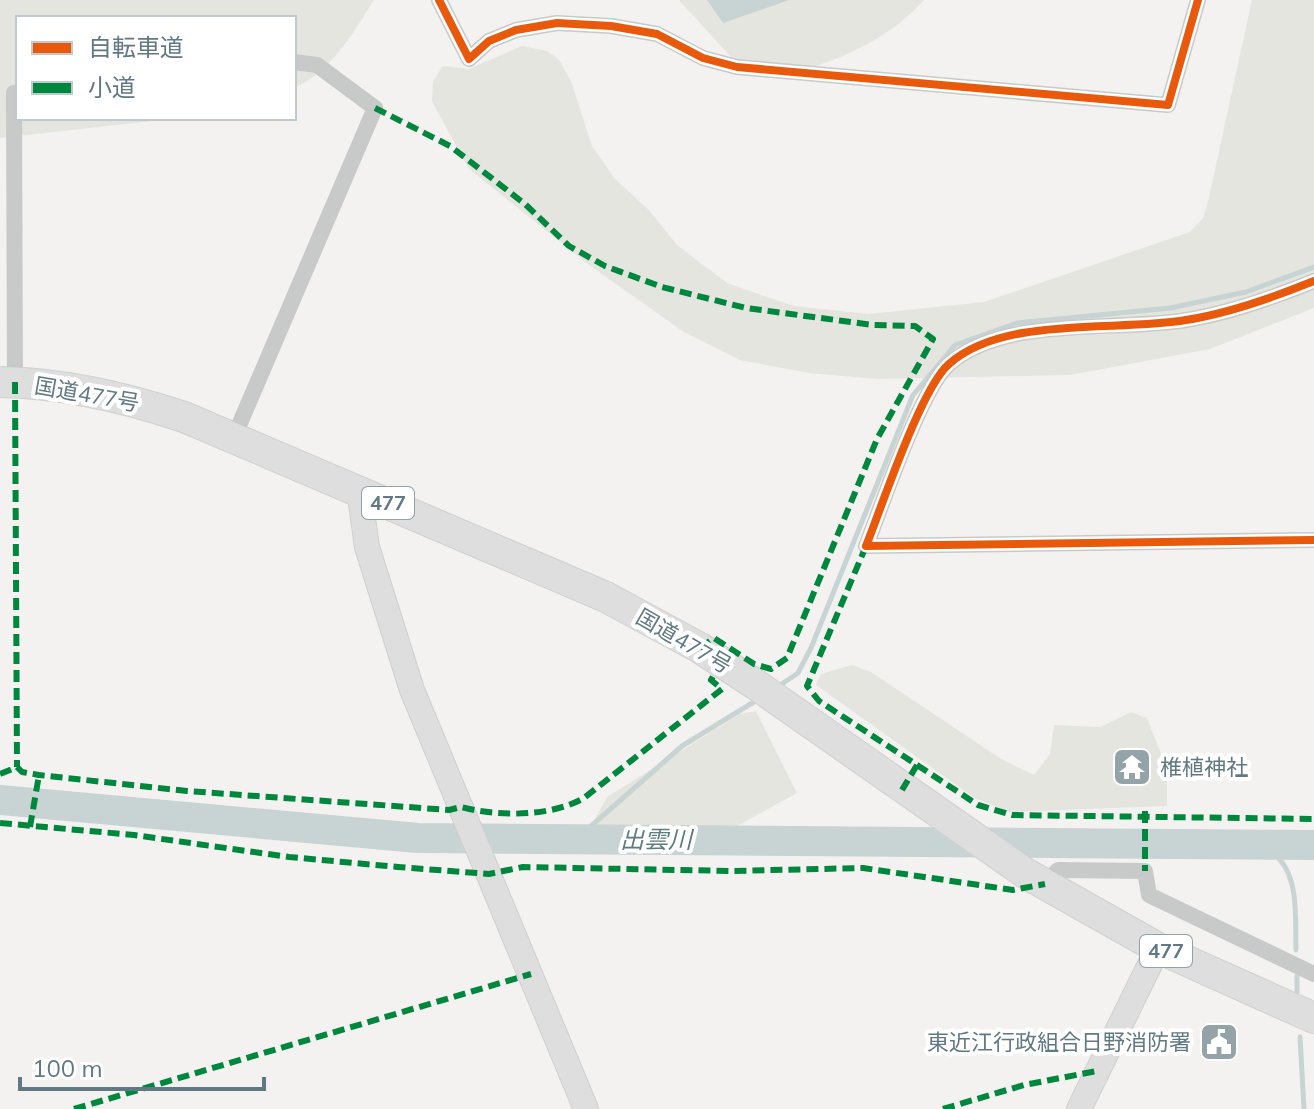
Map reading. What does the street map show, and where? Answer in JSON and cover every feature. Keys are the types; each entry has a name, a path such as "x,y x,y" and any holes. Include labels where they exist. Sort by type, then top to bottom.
{"highway":[{"name":"国道477号","path":"8,382 73,388 130,399 234,437 606,597 700,648 755,684 934,811 1035,878 1158,948 1314,1018"}],"street":[{"path":"439,0 469,59 489,41 516,30 557,23 611,26 657,34 703,58 737,67 1168,105 1198,0"},
{"path":"234,437 375,108 317,65 296,62"},
{"path":"8,382 11,95"},
{"path":"1314,281 1246,306 1182,321 1031,334 976,347 948,364 925,396 866,546 1314,540"},
{"path":"359,490 367,547 412,690 586,1109"},
{"path":"1035,878 1058,870 1145,871 1149,895 1314,974"},
{"path":"1079,1109 1158,948"}],"shaded area":[{"path":"0,0 374,0 330,62 296,87 296,16 16,16 16,120 162,120 0,138"},
{"path":"679,0 924,0 891,29 852,52 809,68 766,78 730,56"},
{"path":"707,0 789,0 723,23"},
{"path":"1252,0 1314,0 1314,308 1210,349 1070,375 878,379 809,373 740,360 684,332 589,265 468,168 432,101 433,81 443,66 469,69 522,46 547,51 559,60 571,81 592,146 615,179 649,210 677,245 727,283 794,306 868,314 984,302 1190,232 1203,218"},
{"path":"852,665 871,672 1001,759 1034,775 1050,754 1054,725 1100,727 1131,712 1147,718 1167,769 1167,806 1009,812 973,797 816,685 821,674"},
{"path":"756,711 797,793 735,827 701,831 589,830 607,797 740,714"}],"waterway":[{"path":"776,688 798,673 811,648 913,395 955,345 1017,323 1170,308 1246,292 1314,267"},
{"path":"573,842 682,746 757,700"},
{"name":"出雲川","path":"0,800 418,838 1314,845"},
{"path":"1265,846 1285,866 1294,892 1296,950"},
{"path":"1297,976 1297,992"},
{"path":"1300,1037 1304,1109"}],"marked path":[{"path":"375,108 450,146 525,204 569,246 605,266 662,287 746,308 873,325 915,326 933,339 877,439 787,658 771,669 754,664 714,638 700,648"},
{"path":"15,382 17,767"},
{"path":"866,546 807,686 819,701 917,765 902,790"},
{"path":"17,767 22,772 39,775 187,791 449,810 461,807 508,814 540,812 584,798 722,689 711,680 721,662"},
{"path":"917,765 978,805 1012,815 1314,819"},
{"path":"0,774 17,767"},
{"path":"30,827 39,775"},
{"path":"1145,811 1145,871"},
{"path":"0,823 134,835 289,857 489,874 523,867 732,871 863,868 1013,890 1045,884"},
{"path":"74,1109 531,974"},
{"path":"943,1109 1024,1085 1097,1071"}],"cycle path":[{"path":"439,0 469,59 489,41 516,30 557,23 611,26 657,34 703,58 737,67 1168,105 1198,0"},
{"path":"1314,281 1251,304 1202,317 1030,332 1000,338 972,349 949,364 926,397 866,546 1314,540"}],"place":[{"name":"椎植神社","path":"1132,767"},
{"name":"東近江行政組合日野消防署","path":"1219,1042"}]}
